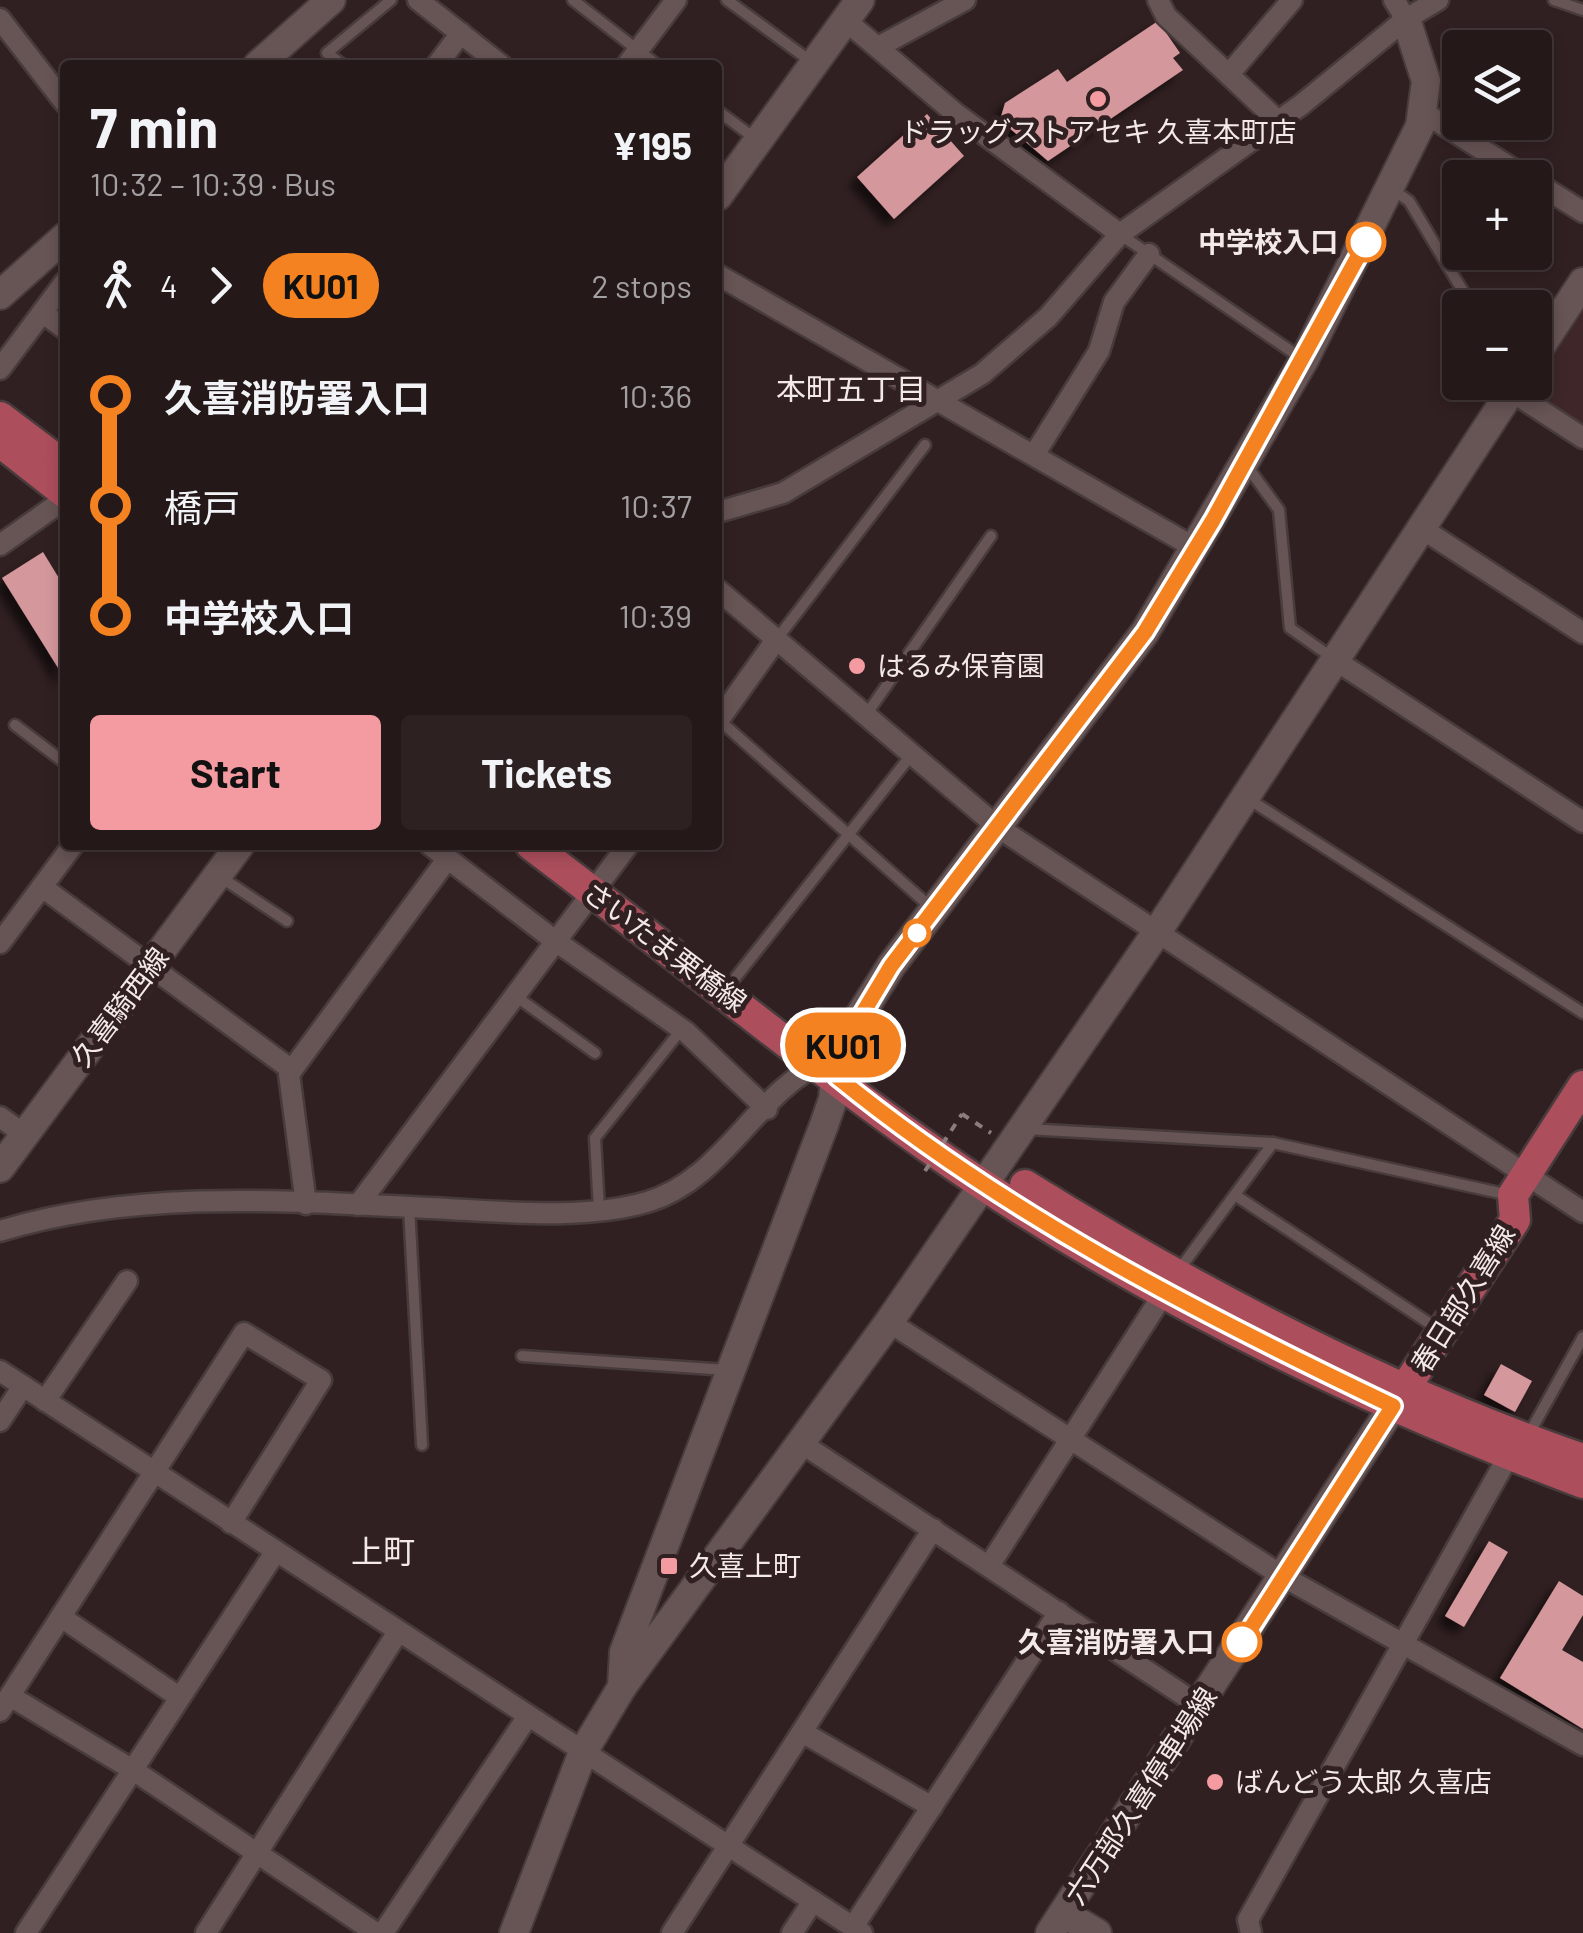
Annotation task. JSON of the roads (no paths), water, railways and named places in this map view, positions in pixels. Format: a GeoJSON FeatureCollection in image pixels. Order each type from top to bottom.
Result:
{"type":"FeatureCollection","features":[{"type":"Feature","properties":{"kind":"main road"},"geometry":{"type":"LineString","coordinates":[[0,417],[60,462]]}},
{"type":"Feature","properties":{"kind":"main road"},"geometry":{"type":"LineString","coordinates":[[0,442],[60,492]]}},
{"type":"Feature","properties":{"kind":"main road","name":"さいたま栗橋線"},"geometry":{"type":"LineString","coordinates":[[540,850],[598,883],[736,977],[831,1066]]}},
{"type":"Feature","properties":{"kind":"main road","name":"さいたま栗橋線"},"geometry":{"type":"LineString","coordinates":[[569,850],[598,883],[831,1066],[989,1175],[1170,1284],[1400,1397],[1518,1447],[1583,1483]]}},
{"type":"Feature","properties":{"kind":"main road","name":"春日部久喜線"},"geometry":{"type":"LineString","coordinates":[[1400,1397],[1515,1220],[1519,1186],[1583,1086]]}},
{"type":"Feature","properties":{"kind":"main road","name":"さいたま栗橋線"},"geometry":{"type":"LineString","coordinates":[[1518,1447],[1583,1459]]}},
{"type":"Feature","properties":{"kind":"street"},"geometry":{"type":"LineString","coordinates":[[264,60],[331,0]]}},
{"type":"Feature","properties":{"kind":"street"},"geometry":{"type":"LineString","coordinates":[[418,0],[495,60]]}},
{"type":"Feature","properties":{"kind":"street"},"geometry":{"type":"LineString","coordinates":[[633,58],[676,0]]}},
{"type":"Feature","properties":{"kind":"street"},"geometry":{"type":"LineString","coordinates":[[878,46],[965,0]]}},
{"type":"Feature","properties":{"kind":"street"},"geometry":{"type":"LineString","coordinates":[[1158,0],[1166,16],[1277,120]]}},
{"type":"Feature","properties":{"kind":"street"},"geometry":{"type":"LineString","coordinates":[[1230,73],[1292,0]]}},
{"type":"Feature","properties":{"kind":"street"},"geometry":{"type":"LineString","coordinates":[[722,511],[783,494],[982,374],[1048,317],[1120,234],[1277,120],[1400,9],[1438,0]]}},
{"type":"Feature","properties":{"kind":"street"},"geometry":{"type":"LineString","coordinates":[[622,1688],[624,1652],[824,1124],[831,1066],[891,966],[1145,632],[1197,549],[1304,360],[1391,188],[1423,112],[1426,82],[1400,9]]}},
{"type":"Feature","properties":{"kind":"street"},"geometry":{"type":"LineString","coordinates":[[722,190],[853,10],[878,46],[956,113],[1120,234]]}},
{"type":"Feature","properties":{"kind":"street"},"geometry":{"type":"LineString","coordinates":[[0,19],[60,97]]}},
{"type":"Feature","properties":{"kind":"street"},"geometry":{"type":"LineString","coordinates":[[441,60],[461,33]]}},
{"type":"Feature","properties":{"kind":"street"},"geometry":{"type":"LineString","coordinates":[[1423,112],[1499,160]]}},
{"type":"Feature","properties":{"kind":"street"},"geometry":{"type":"LineString","coordinates":[[1552,193],[1583,212]]}},
{"type":"Feature","properties":{"kind":"street"},"geometry":{"type":"LineString","coordinates":[[0,295],[60,241]]}},
{"type":"Feature","properties":{"kind":"street"},"geometry":{"type":"LineString","coordinates":[[1034,455],[1099,351],[1114,302],[1148,254]]}},
{"type":"Feature","properties":{"kind":"street"},"geometry":{"type":"LineString","coordinates":[[722,277],[1197,549]]}},
{"type":"Feature","properties":{"kind":"street"},"geometry":{"type":"LineString","coordinates":[[1552,328],[1583,282]]}},
{"type":"Feature","properties":{"kind":"street"},"geometry":{"type":"LineString","coordinates":[[0,369],[60,289]]}},
{"type":"Feature","properties":{"kind":"street"},"geometry":{"type":"LineString","coordinates":[[44,313],[60,325]]}},
{"type":"Feature","properties":{"kind":"street"},"geometry":{"type":"LineString","coordinates":[[514,1933],[583,1752],[622,1688],[889,1322],[1157,932],[1505,400]]}},
{"type":"Feature","properties":{"kind":"street"},"geometry":{"type":"LineString","coordinates":[[1533,400],[1583,438]]}},
{"type":"Feature","properties":{"kind":"street"},"geometry":{"type":"LineString","coordinates":[[0,545],[60,500]]}},
{"type":"Feature","properties":{"kind":"street"},"geometry":{"type":"LineString","coordinates":[[1421,528],[1583,632]]}},
{"type":"Feature","properties":{"kind":"street"},"geometry":{"type":"LineString","coordinates":[[722,593],[999,828],[1157,932],[1519,1186],[1583,1212]]}},
{"type":"Feature","properties":{"kind":"street"},"geometry":{"type":"LineString","coordinates":[[722,714],[776,640]]}},
{"type":"Feature","properties":{"kind":"street"},"geometry":{"type":"LineString","coordinates":[[1335,660],[1583,822]]}},
{"type":"Feature","properties":{"kind":"street"},"geometry":{"type":"LineString","coordinates":[[0,943],[69,850]]}},
{"type":"Feature","properties":{"kind":"street","name":"久喜騎西線"},"geometry":{"type":"LineString","coordinates":[[0,1168],[236,850]]}},
{"type":"Feature","properties":{"kind":"street"},"geometry":{"type":"LineString","coordinates":[[437,850],[554,940],[682,1029],[767,1109]]}},
{"type":"Feature","properties":{"kind":"street"},"geometry":{"type":"LineString","coordinates":[[358,1204],[624,850]]}},
{"type":"Feature","properties":{"kind":"street"},"geometry":{"type":"LineString","coordinates":[[306,1204],[289,1074],[448,858]]}},
{"type":"Feature","properties":{"kind":"street"},"geometry":{"type":"LineString","coordinates":[[42,886],[292,1070]]}},
{"type":"Feature","properties":{"kind":"street"},"geometry":{"type":"LineString","coordinates":[[0,1231],[127,1206],[358,1204],[599,1210],[646,1202],[679,1187],[803,1072],[831,1066]]}},
{"type":"Feature","properties":{"kind":"street"},"geometry":{"type":"LineString","coordinates":[[0,1116],[25,1135]]}},
{"type":"Feature","properties":{"kind":"street"},"geometry":{"type":"LineString","coordinates":[[45,1401],[127,1281]]}},
{"type":"Feature","properties":{"kind":"street"},"geometry":{"type":"LineString","coordinates":[[989,1566],[1170,1284]]}},
{"type":"Feature","properties":{"kind":"street"},"geometry":{"type":"LineString","coordinates":[[889,1322],[1284,1577],[1583,1745]]}},
{"type":"Feature","properties":{"kind":"street"},"geometry":{"type":"LineString","coordinates":[[231,1522],[321,1380],[244,1333],[5,1703],[132,1770],[379,1933],[528,1716]]}},
{"type":"Feature","properties":{"kind":"street"},"geometry":{"type":"LineString","coordinates":[[0,1371],[858,1930],[932,1807],[1059,1612]]}},
{"type":"Feature","properties":{"kind":"street"},"geometry":{"type":"LineString","coordinates":[[0,1421],[23,1386]]}},
{"type":"Feature","properties":{"kind":"street","name":"六万部久喜停車場線"},"geometry":{"type":"LineString","coordinates":[[1057,1923],[1400,1397]]}},
{"type":"Feature","properties":{"kind":"street"},"geometry":{"type":"LineString","coordinates":[[801,1443],[1200,1706]]}},
{"type":"Feature","properties":{"kind":"street"},"geometry":{"type":"LineString","coordinates":[[1251,1933],[1248,1920],[1518,1447]]}},
{"type":"Feature","properties":{"kind":"street"},"geometry":{"type":"LineString","coordinates":[[672,1933],[933,1529]]}},
{"type":"Feature","properties":{"kind":"street"},"geometry":{"type":"LineString","coordinates":[[26,1933],[276,1551]]}},
{"type":"Feature","properties":{"kind":"street"},"geometry":{"type":"LineString","coordinates":[[62,1617],[179,1696]]}},
{"type":"Feature","properties":{"kind":"street"},"geometry":{"type":"LineString","coordinates":[[206,1933],[254,1852],[398,1632]]}},
{"type":"Feature","properties":{"kind":"street"},"geometry":{"type":"LineString","coordinates":[[802,1732],[932,1807]]}},
{"type":"Feature","properties":{"kind":"street"},"geometry":{"type":"LineString","coordinates":[[792,1933],[813,1902]]}},
{"type":"Feature","properties":{"kind":"street"},"geometry":{"type":"LineString","coordinates":[[1057,1923],[1097,1933]]}},
{"type":"Feature","properties":{"kind":"lane"},"geometry":{"type":"LineString","coordinates":[[336,60],[327,54],[392,0]]}},
{"type":"Feature","properties":{"kind":"lane"},"geometry":{"type":"LineString","coordinates":[[573,0],[633,58]]}},
{"type":"Feature","properties":{"kind":"lane"},"geometry":{"type":"LineString","coordinates":[[728,0],[814,64]]}},
{"type":"Feature","properties":{"kind":"lane"},"geometry":{"type":"LineString","coordinates":[[1554,0],[1583,10]]}},
{"type":"Feature","properties":{"kind":"lane"},"geometry":{"type":"LineString","coordinates":[[722,114],[758,141]]}},
{"type":"Feature","properties":{"kind":"lane"},"geometry":{"type":"LineString","coordinates":[[1391,188],[1408,201],[1462,290]]}},
{"type":"Feature","properties":{"kind":"lane"},"geometry":{"type":"LineString","coordinates":[[1120,234],[1304,360]]}},
{"type":"Feature","properties":{"kind":"lane"},"geometry":{"type":"LineString","coordinates":[[776,640],[926,445]]}},
{"type":"Feature","properties":{"kind":"lane"},"geometry":{"type":"LineString","coordinates":[[1245,464],[1279,510],[1290,628],[1335,660]]}},
{"type":"Feature","properties":{"kind":"lane"},"geometry":{"type":"LineString","coordinates":[[866,715],[990,536]]}},
{"type":"Feature","properties":{"kind":"lane"},"geometry":{"type":"LineString","coordinates":[[722,724],[934,911]]}},
{"type":"Feature","properties":{"kind":"lane"},"geometry":{"type":"LineString","coordinates":[[15,726],[60,759]]}},
{"type":"Feature","properties":{"kind":"lane"},"geometry":{"type":"LineString","coordinates":[[736,977],[912,754]]}},
{"type":"Feature","properties":{"kind":"lane"},"geometry":{"type":"LineString","coordinates":[[1245,798],[1583,1013]]}},
{"type":"Feature","properties":{"kind":"lane"},"geometry":{"type":"LineString","coordinates":[[218,875],[287,921]]}},
{"type":"Feature","properties":{"kind":"lane"},"geometry":{"type":"LineString","coordinates":[[514,994],[594,1053]]}},
{"type":"Feature","properties":{"kind":"lane"},"geometry":{"type":"LineString","coordinates":[[599,1210],[595,1138],[682,1029]]}},
{"type":"Feature","properties":{"kind":"lane"},"geometry":{"type":"LineString","coordinates":[[1021,1129],[1274,1143],[1519,1186]]}},
{"type":"Feature","properties":{"kind":"lane"},"geometry":{"type":"LineString","coordinates":[[1170,1284],[1274,1143]]}},
{"type":"Feature","properties":{"kind":"lane"},"geometry":{"type":"LineString","coordinates":[[1236,1195],[1443,1333]]}},
{"type":"Feature","properties":{"kind":"lane"},"geometry":{"type":"LineString","coordinates":[[408,1207],[422,1446]]}},
{"type":"Feature","properties":{"kind":"lane"},"geometry":{"type":"LineString","coordinates":[[1518,1447],[1583,1337]]}},
{"type":"Feature","properties":{"kind":"lane"},"geometry":{"type":"LineString","coordinates":[[522,1356],[733,1371]]}},
{"type":"Feature","properties":{"kind":"place","name":"ドラッグストアセキ 久喜本町店"},"geometry":{"type":"Point","coordinates":[1098,99]}},
{"type":"Feature","properties":{"kind":"place","name":"中学校入口"},"geometry":{"type":"Point","coordinates":[1366,242]}},
{"type":"Feature","properties":{"kind":"place","name":"はるみ保育園"},"geometry":{"type":"Point","coordinates":[857,666]}},
{"type":"Feature","properties":{"kind":"place","name":"久喜上町"},"geometry":{"type":"Point","coordinates":[669,1566]}},
{"type":"Feature","properties":{"kind":"place","name":"久喜消防署入口"},"geometry":{"type":"Point","coordinates":[1242,1642]}},
{"type":"Feature","properties":{"kind":"place","name":"ばんどう太郎 久喜店"},"geometry":{"type":"Point","coordinates":[1215,1782]}},
{"type":"Feature","properties":{"kind":"district","name":"本町五丁目"},"geometry":{"type":"Point","coordinates":[851,390]}},
{"type":"Feature","properties":{"kind":"district","name":"上町"},"geometry":{"type":"Point","coordinates":[383,1552]}}]}
